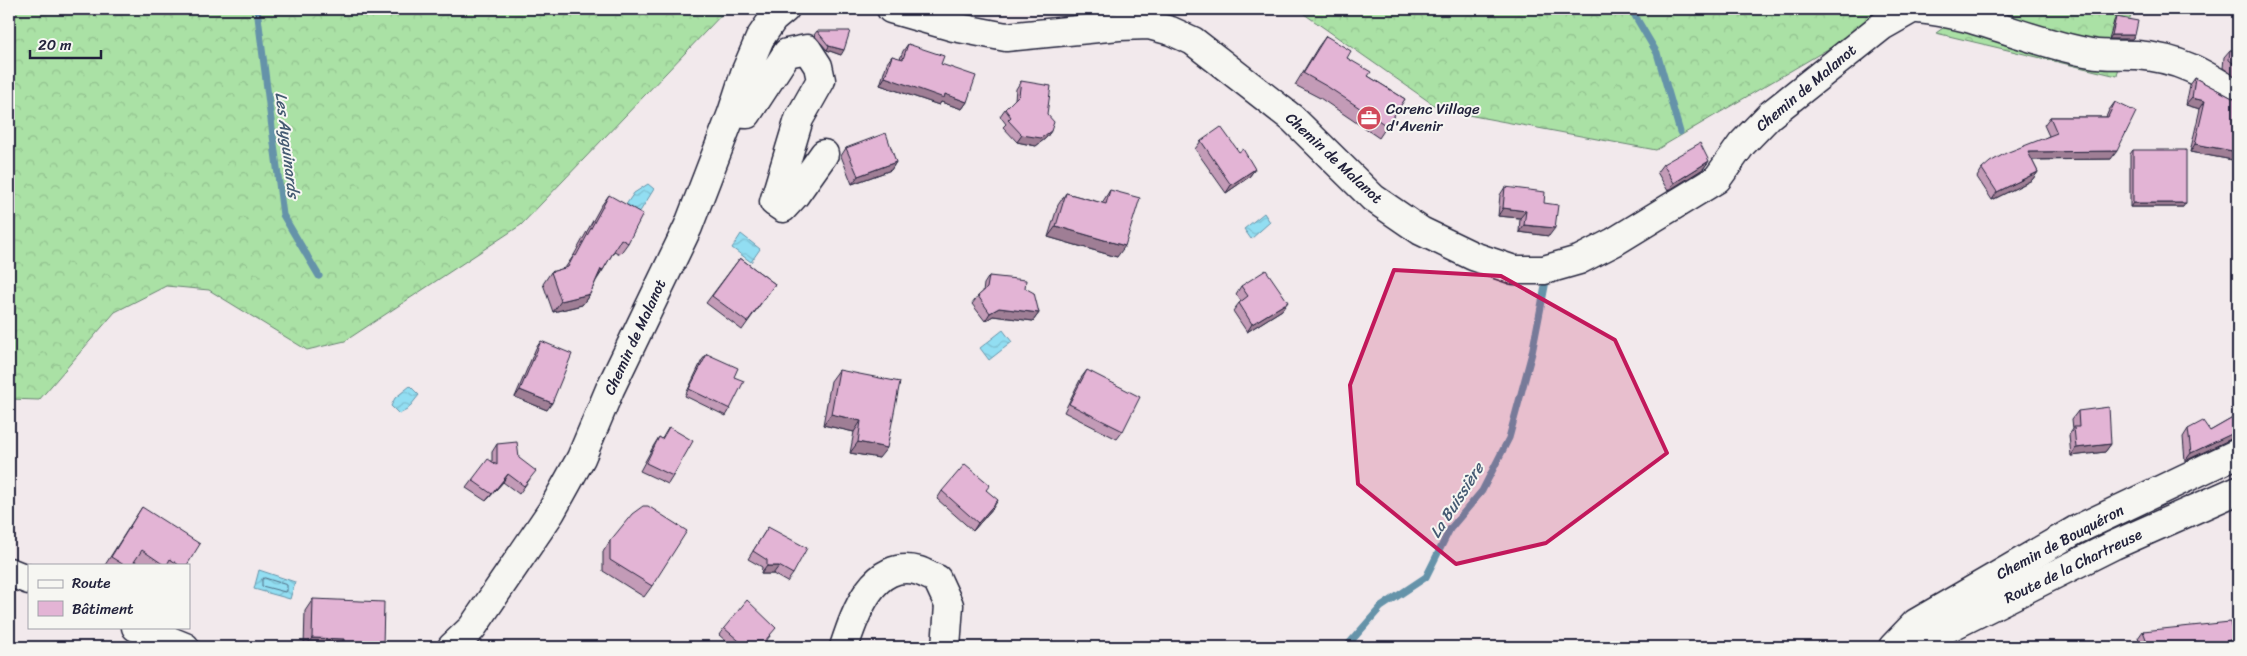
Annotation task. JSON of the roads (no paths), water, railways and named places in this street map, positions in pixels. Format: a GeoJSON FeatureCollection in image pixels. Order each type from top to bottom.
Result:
{"type":"FeatureCollection","features":[{"type":"Feature","properties":{"kind":"street","name":"Chemin de Malanot"},"geometry":{"type":"LineString","coordinates":[[452,647],[472,628],[551,512],[581,458],[610,389],[688,227],[732,113],[745,73],[760,38],[773,19],[785,9]]}},
{"type":"Feature","properties":{"kind":"street","name":"Chemin de Malanot"},"geometry":{"type":"LineString","coordinates":[[891,9],[954,27],[1006,37],[1119,26],[1149,25],[1171,31],[1193,41],[1293,119],[1373,198],[1421,230],[1473,256],[1514,270],[1544,270],[1579,260],[1614,242],[1717,179],[1742,144],[1770,115],[1882,26],[1912,9]]}},
{"type":"Feature","properties":{"kind":"street"},"geometry":{"type":"LineString","coordinates":[[1918,9],[1944,11],[2091,53],[2136,55],[2166,59],[2194,68],[2238,95]]}},
{"type":"Feature","properties":{"kind":"street"},"geometry":{"type":"LineString","coordinates":[[732,113],[747,114],[787,53],[807,49],[818,66],[821,80],[799,119],[774,202],[783,208],[795,195],[824,154]]}},
{"type":"Feature","properties":{"kind":"street","name":"Chemin de Bouquéron"},"geometry":{"type":"LineString","coordinates":[[1893,647],[1916,623],[2076,530],[2238,453]]}},
{"type":"Feature","properties":{"kind":"street","name":"Route de la Chartreuse"},"geometry":{"type":"LineString","coordinates":[[1910,647],[2114,545],[2238,490]]}},
{"type":"Feature","properties":{"kind":"street"},"geometry":{"type":"LineString","coordinates":[[844,647],[856,611],[867,593],[879,580],[896,570],[919,571],[937,579],[949,605],[946,647]]}},
{"type":"Feature","properties":{"kind":"street"},"geometry":{"type":"LineString","coordinates":[[9,572],[28,580]]}},
{"type":"Feature","properties":{"kind":"street"},"geometry":{"type":"LineString","coordinates":[[138,628],[185,647]]}},
{"type":"Feature","properties":{"kind":"water"},"geometry":{"type":"Polygon","coordinates":[[[648,184],[654,189],[636,218],[623,209],[634,193],[648,184]]]}},
{"type":"Feature","properties":{"kind":"water"},"geometry":{"type":"Polygon","coordinates":[[[1264,213],[1270,222],[1251,239],[1244,229],[1264,213]]]}},
{"type":"Feature","properties":{"kind":"water"},"geometry":{"type":"Polygon","coordinates":[[[741,234],[760,249],[751,262],[732,248],[741,234]]]}},
{"type":"Feature","properties":{"kind":"water"},"geometry":{"type":"Polygon","coordinates":[[[1003,330],[1012,342],[989,360],[980,348],[1003,330]]]}},
{"type":"Feature","properties":{"kind":"water"},"geometry":{"type":"Polygon","coordinates":[[[410,386],[419,395],[407,410],[399,414],[391,406],[395,398],[410,386]]]}},
{"type":"Feature","properties":{"kind":"water"},"geometry":{"type":"Polygon","coordinates":[[[259,570],[295,582],[290,599],[254,589],[259,570]]]}},
{"type":"Feature","properties":{"kind":"waterway","name":"Les Ayguinards"},"geometry":{"type":"LineString","coordinates":[[257,9],[283,215],[319,276]]}},
{"type":"Feature","properties":{"kind":"waterway","name":"La Buissière"},"geometry":{"type":"LineString","coordinates":[[1631,9],[1657,53],[1680,132]]}},
{"type":"Feature","properties":{"kind":"waterway","name":"La Buissière"},"geometry":{"type":"LineString","coordinates":[[1346,647],[1381,607],[1426,577],[1450,529],[1482,491],[1509,438],[1532,353],[1547,276]]}},
{"type":"Feature","properties":{"kind":"place","name":"Corenc Village d'Avenir"},"geometry":{"type":"Point","coordinates":[1369,118]}}]}
